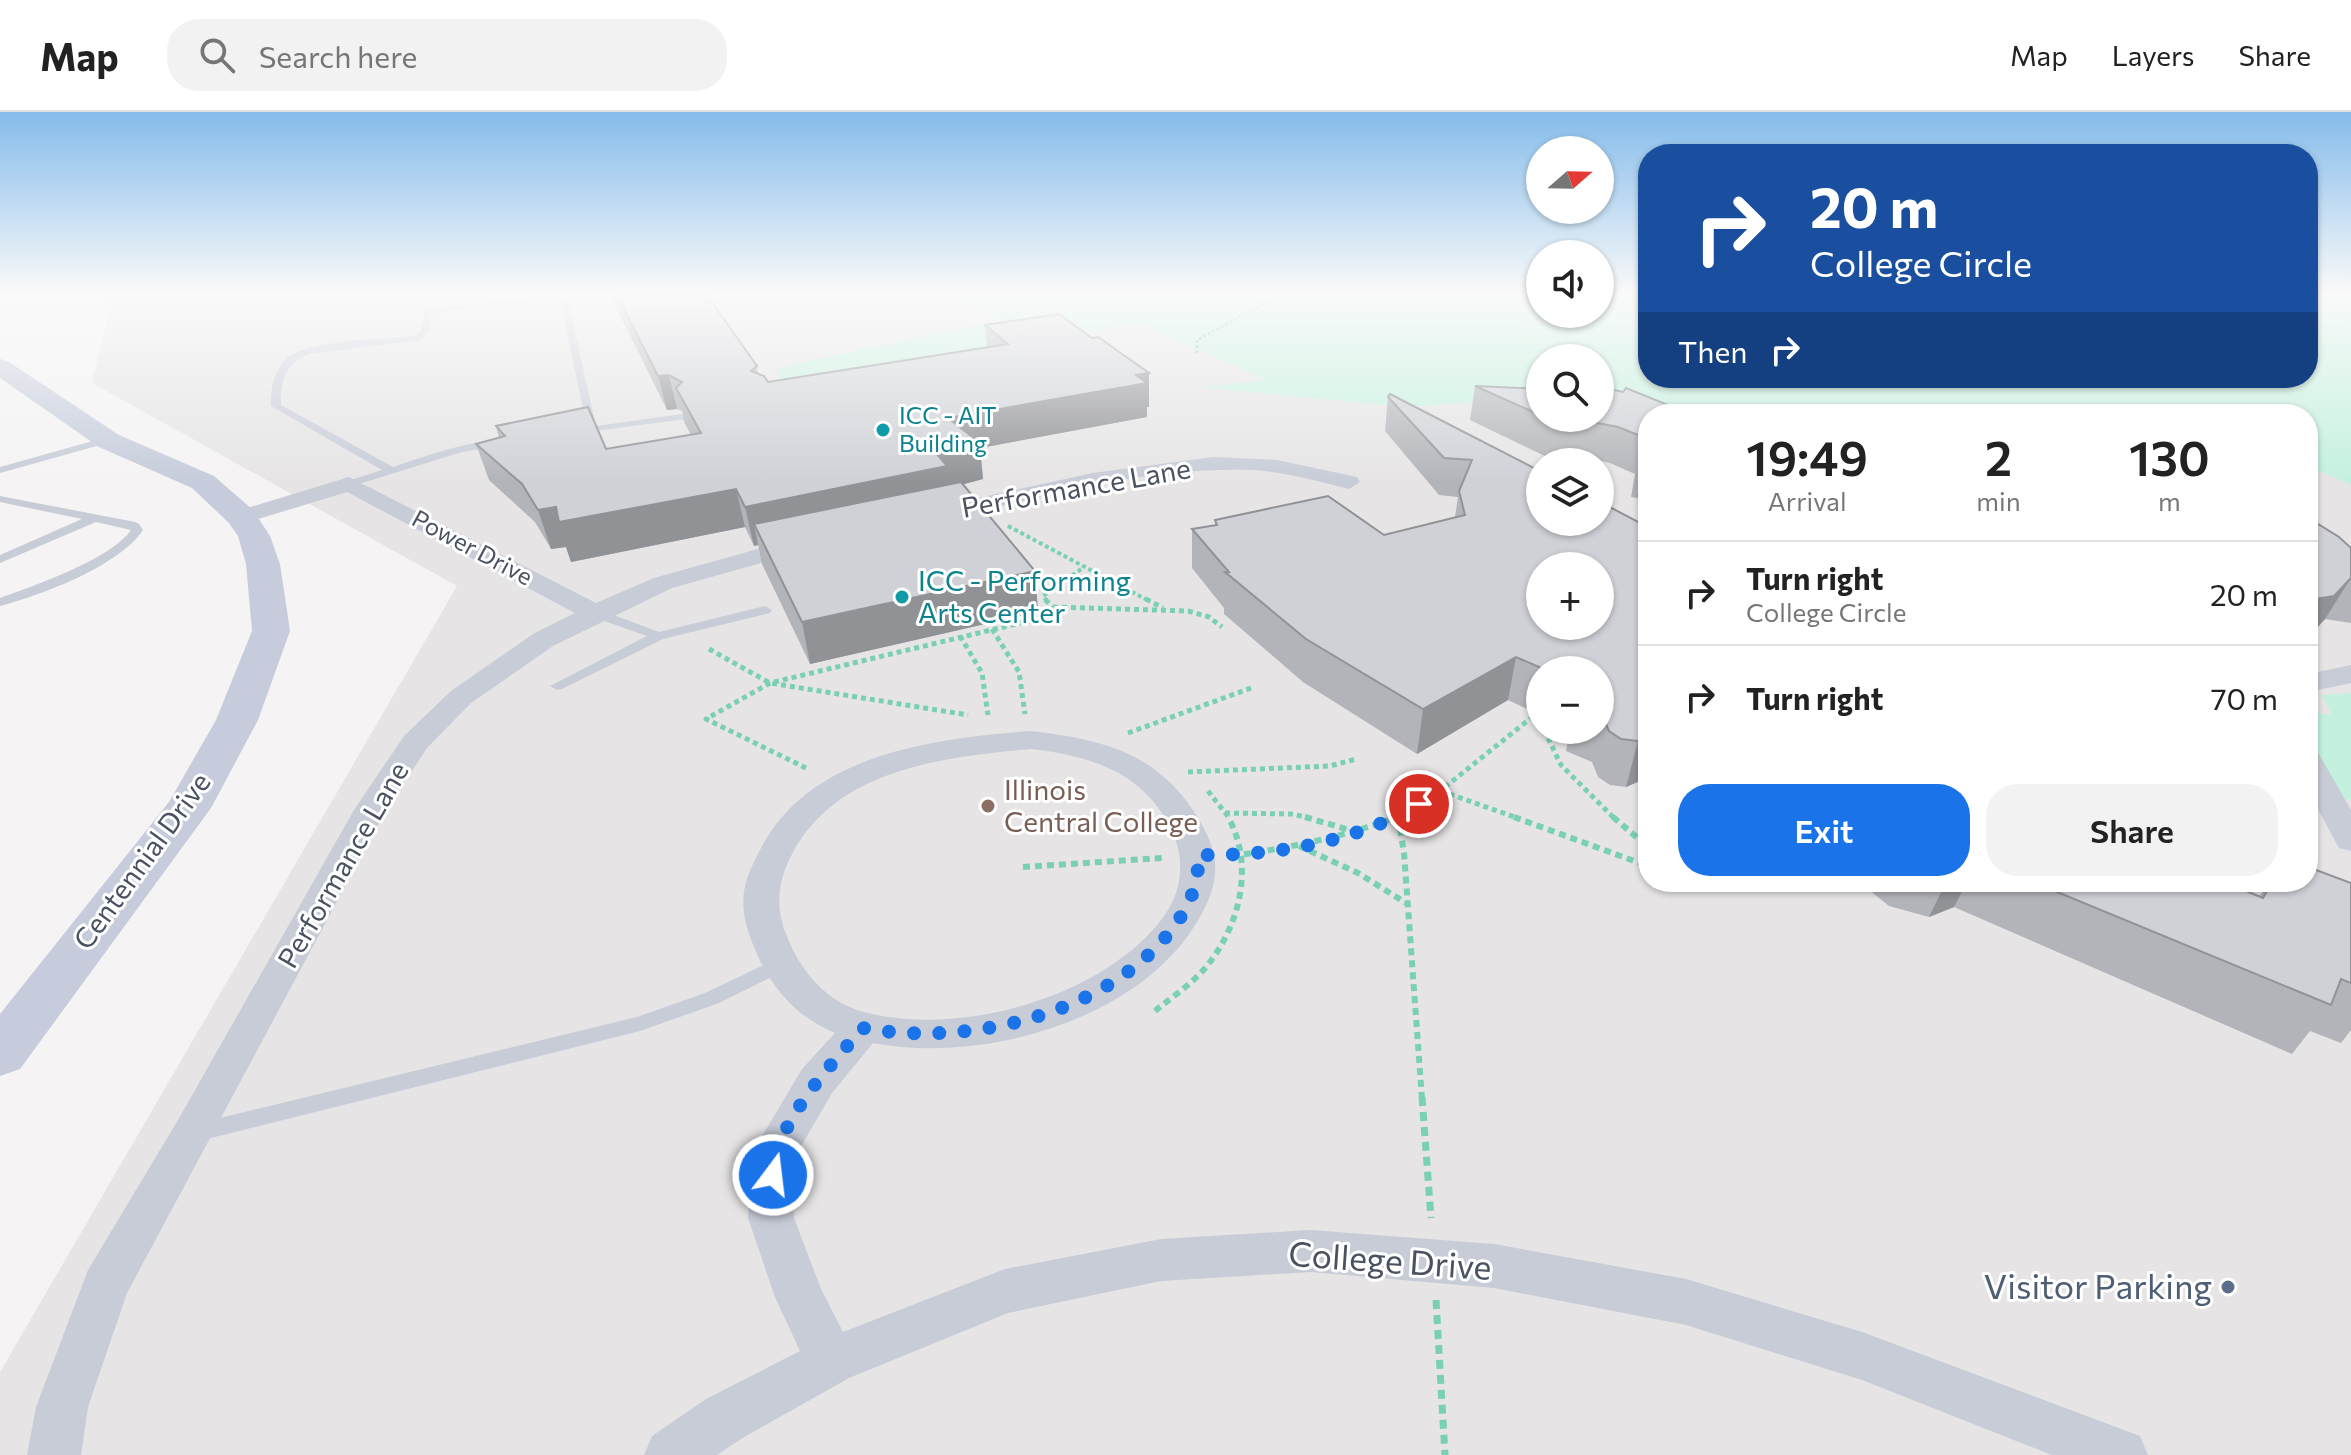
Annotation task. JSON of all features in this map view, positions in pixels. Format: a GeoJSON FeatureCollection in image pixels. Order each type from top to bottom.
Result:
{"type":"FeatureCollection","features":[{"type":"Feature","properties":{"kind":"main road","name":"Centennial Drive"},"geometry":{"type":"LineString","coordinates":[[0,367],[107,440],[203,482],[242,517],[254,536],[263,564],[271,631],[237,720],[188,808],[0,1054]]}},
{"type":"Feature","properties":{"kind":"street","name":"Performance Lane"},"geometry":{"type":"LineString","coordinates":[[901,522],[1188,465],[1241,464],[1296,468],[1349,482]]}},
{"type":"Feature","properties":{"kind":"street"},"geometry":{"type":"LineString","coordinates":[[242,517],[349,484]]}},
{"type":"Feature","properties":{"kind":"street","name":"Power Drive"},"geometry":{"type":"LineString","coordinates":[[349,484],[595,613]]}},
{"type":"Feature","properties":{"kind":"street","name":"Performance Lane"},"geometry":{"type":"LineString","coordinates":[[54,1455],[62,1407],[105,1286],[193,1133],[370,810],[415,742],[461,697],[543,640],[595,613],[676,579],[831,537]]}},
{"type":"Feature","properties":{"kind":"street"},"geometry":{"type":"LineString","coordinates":[[2318,681],[2351,674]]}},
{"type":"Feature","properties":{"kind":"street"},"geometry":{"type":"LineString","coordinates":[[1031,740],[1072,744],[1104,752],[1154,780],[1194,838],[1198,855],[1199,870],[1193,893],[1181,919],[1154,952],[1122,979],[1098,994],[1062,1008],[973,1031],[898,1034],[863,1028],[829,1014],[801,992],[779,965],[760,912],[766,875],[776,843],[812,803],[848,780],[938,751],[1031,740]]}},
{"type":"Feature","properties":{"kind":"street"},"geometry":{"type":"LineString","coordinates":[[2318,779],[2351,840]]}},
{"type":"Feature","properties":{"kind":"street"},"geometry":{"type":"LineString","coordinates":[[831,1361],[799,1297],[771,1218],[774,1153],[817,1081],[863,1028]]}},
{"type":"Feature","properties":{"kind":"street","name":"College Drive"},"geometry":{"type":"LineString","coordinates":[[671,1455],[725,1418],[831,1361],[1005,1291],[1161,1260],[1311,1251],[1494,1266],[1686,1302],[1862,1356],[2121,1455]]}},
{"type":"Feature","properties":{"kind":"lane"},"geometry":{"type":"LineString","coordinates":[[292,358],[284,366],[274,394],[276,406],[392,471]]}},
{"type":"Feature","properties":{"kind":"lane"},"geometry":{"type":"LineString","coordinates":[[577,358],[593,430]]}},
{"type":"Feature","properties":{"kind":"lane"},"geometry":{"type":"LineString","coordinates":[[578,432],[682,417]]}},
{"type":"Feature","properties":{"kind":"lane"},"geometry":{"type":"LineString","coordinates":[[0,470],[107,440]]}},
{"type":"Feature","properties":{"kind":"lane"},"geometry":{"type":"LineString","coordinates":[[349,484],[461,449],[505,443]]}},
{"type":"Feature","properties":{"kind":"lane"},"geometry":{"type":"LineString","coordinates":[[0,455],[29,460]]}},
{"type":"Feature","properties":{"kind":"lane"},"geometry":{"type":"LineString","coordinates":[[0,499],[135,526],[137,535],[104,557],[0,602]]}},
{"type":"Feature","properties":{"kind":"lane"},"geometry":{"type":"LineString","coordinates":[[0,559],[92,519]]}},
{"type":"Feature","properties":{"kind":"lane"},"geometry":{"type":"LineString","coordinates":[[557,686],[658,636],[765,610]]}},
{"type":"Feature","properties":{"kind":"lane"},"geometry":{"type":"LineString","coordinates":[[595,613],[658,636]]}},
{"type":"Feature","properties":{"kind":"lane"},"geometry":{"type":"LineString","coordinates":[[193,1133],[640,1024],[712,998],[779,965]]}},
{"type":"Feature","properties":{"kind":"path"},"geometry":{"type":"LineString","coordinates":[[1040,544],[1163,608]]}},
{"type":"Feature","properties":{"kind":"path"},"geometry":{"type":"LineString","coordinates":[[817,767],[802,768],[706,719],[770,683],[1058,614],[1043,596],[1084,567]]}},
{"type":"Feature","properties":{"kind":"path"},"geometry":{"type":"LineString","coordinates":[[1052,607],[1163,608],[1209,617],[1222,627]]}},
{"type":"Feature","properties":{"kind":"path"},"geometry":{"type":"LineString","coordinates":[[992,629],[1019,672],[1026,723]]}},
{"type":"Feature","properties":{"kind":"path"},"geometry":{"type":"LineString","coordinates":[[677,630],[770,683],[979,716],[988,722],[989,685],[976,658],[960,636]]}},
{"type":"Feature","properties":{"kind":"path"},"geometry":{"type":"LineString","coordinates":[[1116,737],[1251,688]]}},
{"type":"Feature","properties":{"kind":"path"},"geometry":{"type":"LineString","coordinates":[[1023,867],[1198,855],[1243,856],[1356,832],[1398,817],[1440,791],[1526,722]]}},
{"type":"Feature","properties":{"kind":"path"},"geometry":{"type":"LineString","coordinates":[[1551,744],[1561,765],[1600,807],[1638,839]]}},
{"type":"Feature","properties":{"kind":"path"},"geometry":{"type":"LineString","coordinates":[[1187,772],[1330,766],[1356,759]]}},
{"type":"Feature","properties":{"kind":"path"},"geometry":{"type":"LineString","coordinates":[[1177,766],[1196,780]]}},
{"type":"Feature","properties":{"kind":"path"},"geometry":{"type":"LineString","coordinates":[[1155,1011],[1206,967],[1226,935],[1238,899],[1243,856],[1235,832],[1204,788]]}},
{"type":"Feature","properties":{"kind":"path"},"geometry":{"type":"LineString","coordinates":[[1440,791],[1638,862]]}},
{"type":"Feature","properties":{"kind":"path"},"geometry":{"type":"LineString","coordinates":[[1224,813],[1293,814],[1356,832]]}},
{"type":"Feature","properties":{"kind":"path"},"geometry":{"type":"LineString","coordinates":[[1398,817],[1424,1127]]}},
{"type":"Feature","properties":{"kind":"path"},"geometry":{"type":"LineString","coordinates":[[1299,846],[1358,873],[1407,903]]}},
{"type":"Feature","properties":{"kind":"path"},"geometry":{"type":"LineString","coordinates":[[1445,1430],[1445,1455]]}},
{"type":"Feature","properties":{"kind":"shaded area","name":"Illinois Central College"},"geometry":{"type":"Polygon","coordinates":[[[98,358],[1526,358],[1526,432],[1614,432],[1614,358],[1638,358],[1638,388],[2318,388],[2318,358],[2351,358],[2351,1455],[0,1455],[0,1372],[457,586],[92,383],[98,358]]]}},
{"type":"Feature","properties":{"kind":"green space"},"geometry":{"type":"Polygon","coordinates":[[[824,358],[935,358],[781,383],[776,368],[824,358]]]}},
{"type":"Feature","properties":{"kind":"green space"},"geometry":{"type":"Polygon","coordinates":[[[1217,358],[1526,358],[1526,398],[1406,407],[1201,387],[1268,380],[1217,358]]]}},
{"type":"Feature","properties":{"kind":"green space"},"geometry":{"type":"Polygon","coordinates":[[[1614,358],[1638,358],[1638,388],[2318,388],[2318,358],[2351,358],[2351,485],[2318,470],[2318,404],[1638,406],[1614,402],[1614,358]]]}},
{"type":"Feature","properties":{"kind":"green space"},"geometry":{"type":"Polygon","coordinates":[[[2351,693],[2351,800],[2318,795],[2318,713],[2332,715],[2322,695],[2351,693]]]}},
{"type":"Feature","properties":{"kind":"building"},"geometry":{"type":"Polygon","coordinates":[[[649,358],[751,358],[757,366],[751,371],[764,376],[768,382],[922,358],[1127,358],[1149,373],[1136,375],[1147,383],[948,418],[979,442],[936,453],[947,466],[745,507],[736,489],[559,522],[556,507],[538,510],[522,484],[476,444],[505,436],[496,426],[588,407],[606,449],[701,433],[676,388],[682,382],[669,375],[658,376],[649,358]]]}},
{"type":"Feature","properties":{"kind":"building"},"geometry":{"type":"Polygon","coordinates":[[[1475,386],[1526,388],[1526,409],[1475,386]]]}},
{"type":"Feature","properties":{"kind":"building"},"geometry":{"type":"Polygon","coordinates":[[[1626,388],[1665,404],[1638,404],[1638,435],[1614,426],[1614,390],[1623,392],[1626,388]]]}},
{"type":"Feature","properties":{"kind":"building"},"geometry":{"type":"Polygon","coordinates":[[[1390,394],[1526,464],[1526,536],[1614,536],[1614,509],[1638,522],[1638,741],[1621,739],[1614,734],[1614,656],[1526,656],[1526,661],[1516,657],[1423,709],[1306,639],[1225,572],[1229,572],[1192,529],[1217,525],[1215,520],[1328,496],[1384,535],[1465,515],[1459,491],[1472,460],[1444,458],[1388,397],[1390,394]]]}},
{"type":"Feature","properties":{"kind":"building"},"geometry":{"type":"Polygon","coordinates":[[[961,482],[1035,571],[802,622],[754,524],[961,482]]]}},
{"type":"Feature","properties":{"kind":"building"},"geometry":{"type":"Polygon","coordinates":[[[2318,524],[2351,548],[2351,578],[2334,596],[2318,598],[2318,524]]]}},
{"type":"Feature","properties":{"kind":"building"},"geometry":{"type":"Polygon","coordinates":[[[2318,871],[2351,883],[2351,983],[2341,979],[2331,1005],[2057,892],[2248,892],[2263,898],[2266,892],[2318,892],[2318,871]]]}},
{"type":"Feature","properties":{"kind":"place","name":"ICC - AIT Building"},"geometry":{"type":"Point","coordinates":[883,430]}},
{"type":"Feature","properties":{"kind":"place","name":"ICC - Performing Arts Center"},"geometry":{"type":"Point","coordinates":[902,597]}},
{"type":"Feature","properties":{"kind":"place","name":"Illinois Central College"},"geometry":{"type":"Point","coordinates":[988,806]}},
{"type":"Feature","properties":{"kind":"place","name":"Visitor Parking"},"geometry":{"type":"Point","coordinates":[2228,1287]}},
{"type":"Feature","properties":{"kind":"route"},"geometry":{"type":"LineString","coordinates":[[773,1175],[774,1153],[817,1081],[863,1028],[898,1034],[973,1031],[1062,1008],[1098,994],[1154,952],[1181,919],[1193,893],[1199,870],[1198,855],[1243,856],[1299,846],[1356,832],[1398,817],[1419,804]]}}]}
